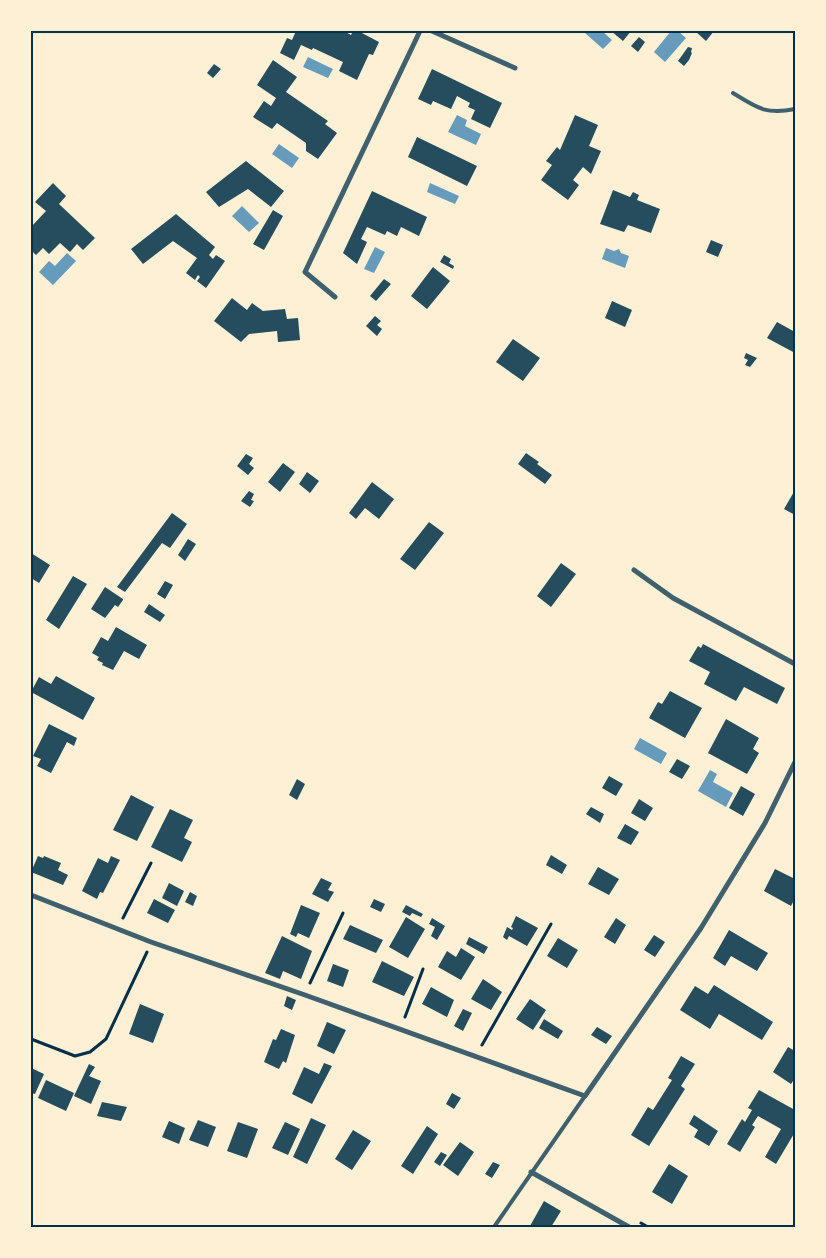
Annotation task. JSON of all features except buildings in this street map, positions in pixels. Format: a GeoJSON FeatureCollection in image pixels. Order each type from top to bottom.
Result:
{"type":"FeatureCollection","features":[{"type":"Feature","properties":{"kind":"street"},"geometry":{"type":"LineString","coordinates":[[335,297],[305,272],[420,31]]}},
{"type":"Feature","properties":{"kind":"street"},"geometry":{"type":"LineString","coordinates":[[432,31],[514,68]]}},
{"type":"Feature","properties":{"kind":"street"},"geometry":{"type":"LineString","coordinates":[[634,570],[673,598],[795,664]]}},
{"type":"Feature","properties":{"kind":"street"},"geometry":{"type":"LineString","coordinates":[[31,895],[117,930],[305,995],[584,1096],[701,928],[765,823],[795,762]]}},
{"type":"Feature","properties":{"kind":"street"},"geometry":{"type":"LineString","coordinates":[[531,1172],[629,1227]]}},
{"type":"Feature","properties":{"kind":"lane"},"geometry":{"type":"LineString","coordinates":[[734,93],[760,109],[780,112],[795,109]]}},
{"type":"Feature","properties":{"kind":"lane"},"geometry":{"type":"LineString","coordinates":[[494,1227],[584,1096]]}},
{"type":"Feature","properties":{"kind":"path"},"geometry":{"type":"LineString","coordinates":[[117,930],[150,863]]}},
{"type":"Feature","properties":{"kind":"path"},"geometry":{"type":"LineString","coordinates":[[305,995],[343,912]]}},
{"type":"Feature","properties":{"kind":"path"},"geometry":{"type":"LineString","coordinates":[[475,1057],[551,924]]}},
{"type":"Feature","properties":{"kind":"path"},"geometry":{"type":"LineString","coordinates":[[31,1039],[75,1056],[90,1052],[106,1039],[151,942]]}},
{"type":"Feature","properties":{"kind":"path"},"geometry":{"type":"LineString","coordinates":[[399,1029],[423,969]]}},
{"type":"Feature","properties":{"kind":"water"},"geometry":{"type":"Polygon","coordinates":[[[587,31],[602,31],[612,40],[603,49],[585,33],[587,31]]]}},
{"type":"Feature","properties":{"kind":"water"},"geometry":{"type":"Polygon","coordinates":[[[671,31],[678,31],[686,38],[665,62],[654,52],[671,31]]]}},
{"type":"Feature","properties":{"kind":"water"},"geometry":{"type":"Polygon","coordinates":[[[308,57],[333,69],[328,78],[303,67],[308,57]]]}},
{"type":"Feature","properties":{"kind":"water"},"geometry":{"type":"Polygon","coordinates":[[[457,115],[467,120],[465,126],[481,134],[476,145],[448,132],[457,115]]]}},
{"type":"Feature","properties":{"kind":"water"},"geometry":{"type":"Polygon","coordinates":[[[279,144],[299,158],[292,168],[272,154],[279,144]]]}},
{"type":"Feature","properties":{"kind":"water"},"geometry":{"type":"Polygon","coordinates":[[[430,183],[459,196],[455,204],[427,192],[430,183]]]}},
{"type":"Feature","properties":{"kind":"water"},"geometry":{"type":"Polygon","coordinates":[[[242,206],[259,223],[249,232],[232,216],[242,206]]]}},
{"type":"Feature","properties":{"kind":"water"},"geometry":{"type":"Polygon","coordinates":[[[375,247],[385,252],[374,273],[364,269],[375,247]]]}},
{"type":"Feature","properties":{"kind":"water"},"geometry":{"type":"Polygon","coordinates":[[[606,248],[614,251],[619,249],[621,253],[629,256],[625,268],[602,259],[606,248]]]}},
{"type":"Feature","properties":{"kind":"water"},"geometry":{"type":"Polygon","coordinates":[[[67,253],[76,261],[53,285],[39,272],[49,261],[55,266],[67,253]]]}},
{"type":"Feature","properties":{"kind":"water"},"geometry":{"type":"Polygon","coordinates":[[[640,738],[667,753],[661,764],[634,749],[640,738]]]}},
{"type":"Feature","properties":{"kind":"water"},"geometry":{"type":"Polygon","coordinates":[[[710,770],[717,774],[713,782],[733,793],[726,807],[698,791],[710,770]]]}}]}
